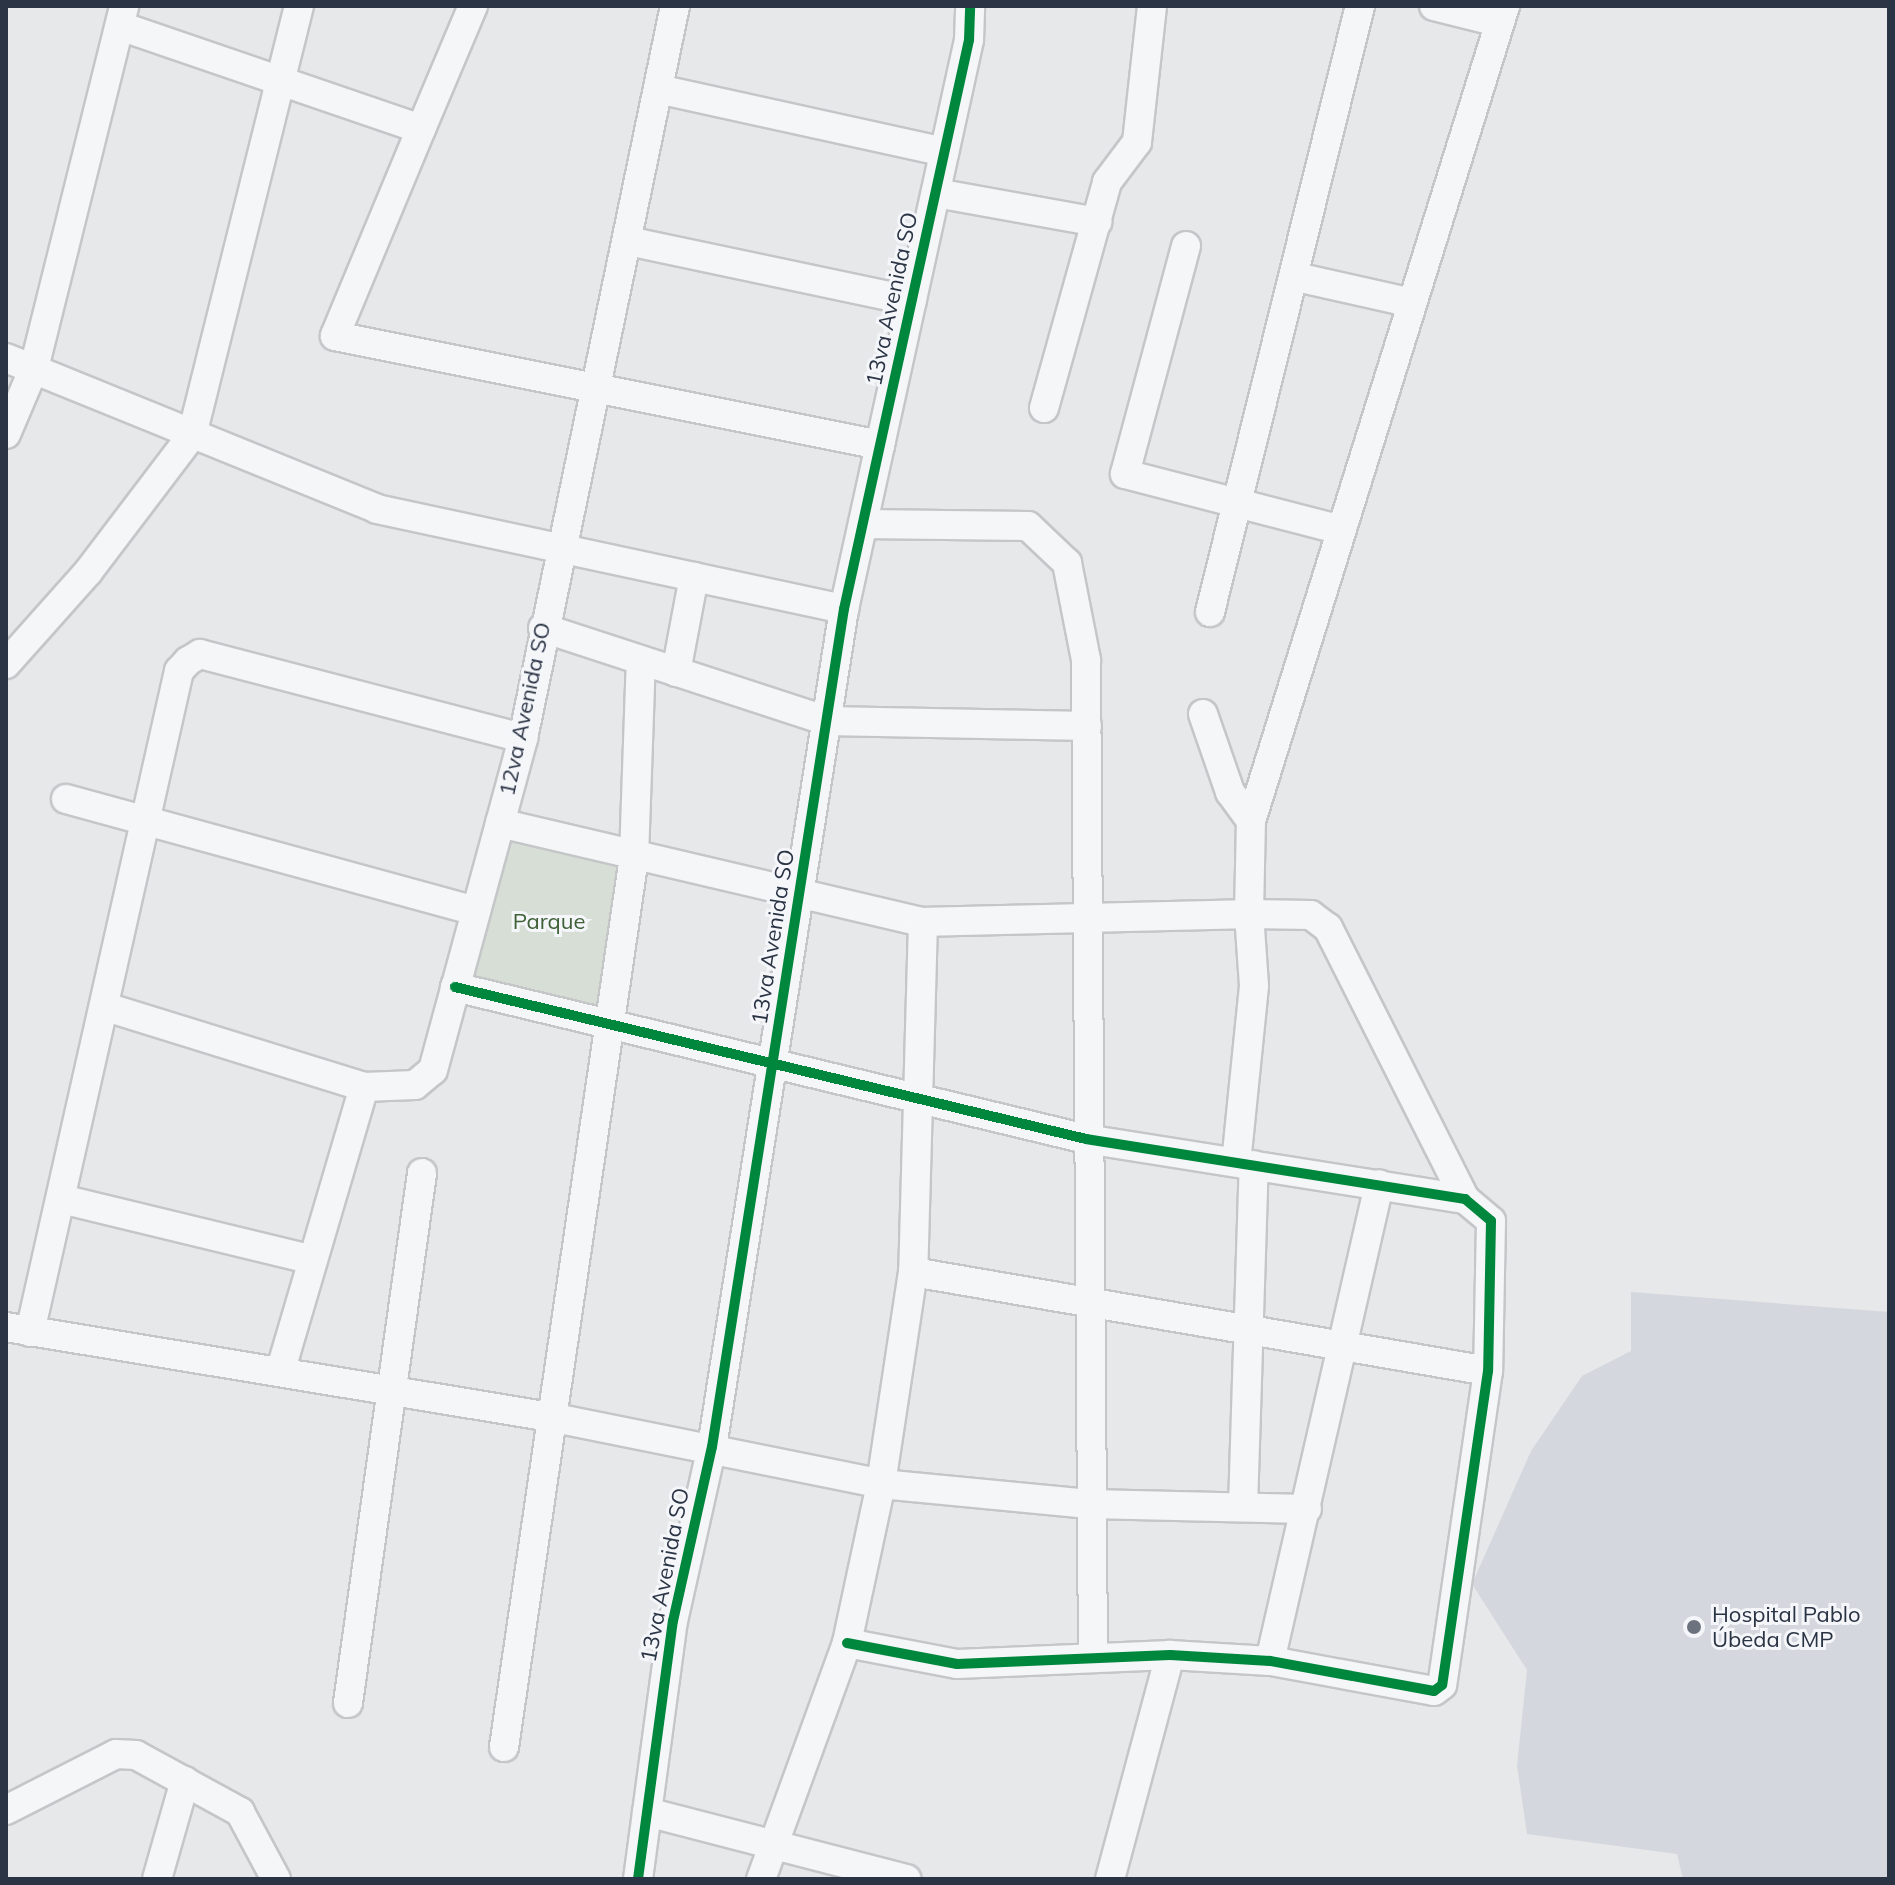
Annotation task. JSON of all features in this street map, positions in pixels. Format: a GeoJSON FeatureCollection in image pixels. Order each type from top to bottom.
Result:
{"type":"FeatureCollection","features":[{"type":"Feature","properties":{"kind":"street"},"geometry":{"type":"LineString","coordinates":[[6,664],[88,572],[192,435],[299,6]]}},
{"type":"Feature","properties":{"kind":"street"},"geometry":{"type":"LineString","coordinates":[[473,6],[332,334],[593,393],[880,445]]}},
{"type":"Feature","properties":{"kind":"street","name":"12va Avenida SO"},"geometry":{"type":"LineString","coordinates":[[106,1007],[364,1087],[426,1079],[455,987],[523,738],[557,551],[628,241],[675,6]]}},
{"type":"Feature","properties":{"kind":"street","name":"13va Avenida SO"},"geometry":{"type":"LineString","coordinates":[[638,1879],[673,1621],[712,1447],[844,609],[936,193],[970,6]]}},
{"type":"Feature","properties":{"kind":"street"},"geometry":{"type":"LineString","coordinates":[[1044,408],[1107,182],[1137,142],[1152,6]]}},
{"type":"Feature","properties":{"kind":"street"},"geometry":{"type":"LineString","coordinates":[[1210,612],[1296,277],[1360,6]]}},
{"type":"Feature","properties":{"kind":"street"},"geometry":{"type":"LineString","coordinates":[[1243,1507],[1245,1163],[1254,986],[1249,914],[1251,821],[1408,302],[1501,14],[1434,6]]}},
{"type":"Feature","properties":{"kind":"street"},"geometry":{"type":"LineString","coordinates":[[6,434],[34,368],[122,16],[281,79],[421,129]]}},
{"type":"Feature","properties":{"kind":"street"},"geometry":{"type":"LineString","coordinates":[[658,89],[944,152]]}},
{"type":"Feature","properties":{"kind":"street"},"geometry":{"type":"LineString","coordinates":[[936,193],[1097,222]]}},
{"type":"Feature","properties":{"kind":"street"},"geometry":{"type":"LineString","coordinates":[[628,241],[912,301]]}},
{"type":"Feature","properties":{"kind":"street"},"geometry":{"type":"LineString","coordinates":[[1186,246],[1124,470],[1239,507],[1338,529]]}},
{"type":"Feature","properties":{"kind":"street"},"geometry":{"type":"LineString","coordinates":[[1296,277],[1408,302]]}},
{"type":"Feature","properties":{"kind":"street"},"geometry":{"type":"LineString","coordinates":[[6,358],[377,509],[557,551],[844,609]]}},
{"type":"Feature","properties":{"kind":"street"},"geometry":{"type":"LineString","coordinates":[[863,524],[1028,526],[1046,537],[1067,563],[1086,660],[1091,916],[1086,1139],[1093,1658]]}},
{"type":"Feature","properties":{"kind":"street"},"geometry":{"type":"LineString","coordinates":[[676,672],[694,577]]}},
{"type":"Feature","properties":{"kind":"street"},"geometry":{"type":"LineString","coordinates":[[543,628],[827,721],[1087,726]]}},
{"type":"Feature","properties":{"kind":"street"},"geometry":{"type":"LineString","coordinates":[[523,738],[200,654],[179,671],[148,824],[61,1199],[18,1329],[281,1369],[550,1417],[712,1447],[881,1484],[1089,1504],[1307,1509]]}},
{"type":"Feature","properties":{"kind":"street"},"geometry":{"type":"LineString","coordinates":[[504,1747],[634,857],[641,661]]}},
{"type":"Feature","properties":{"kind":"street"},"geometry":{"type":"LineString","coordinates":[[1203,714],[1230,792],[1251,821]]}},
{"type":"Feature","properties":{"kind":"street"},"geometry":{"type":"LineString","coordinates":[[66,799],[148,824],[476,911]]}},
{"type":"Feature","properties":{"kind":"street"},"geometry":{"type":"LineString","coordinates":[[500,823],[800,898],[923,922],[1091,916],[1311,915],[1328,928],[1465,1199],[1491,1221],[1488,1371],[1442,1685],[1424,1692],[1270,1661],[1170,1655],[957,1664],[847,1643]]}},
{"type":"Feature","properties":{"kind":"street"},"geometry":{"type":"LineString","coordinates":[[761,1879],[847,1643],[881,1484],[913,1272],[923,922]]}},
{"type":"Feature","properties":{"kind":"street"},"geometry":{"type":"LineString","coordinates":[[455,987],[1086,1139],[1465,1199]]}},
{"type":"Feature","properties":{"kind":"street"},"geometry":{"type":"LineString","coordinates":[[281,1369],[364,1087]]}},
{"type":"Feature","properties":{"kind":"street"},"geometry":{"type":"LineString","coordinates":[[348,1703],[388,1388],[422,1173]]}},
{"type":"Feature","properties":{"kind":"street"},"geometry":{"type":"LineString","coordinates":[[1270,1661],[1346,1347],[1379,1184]]}},
{"type":"Feature","properties":{"kind":"street"},"geometry":{"type":"LineString","coordinates":[[61,1199],[313,1260]]}},
{"type":"Feature","properties":{"kind":"street"},"geometry":{"type":"LineString","coordinates":[[913,1272],[1488,1371]]}},
{"type":"Feature","properties":{"kind":"street"},"geometry":{"type":"LineString","coordinates":[[1110,1879],[1170,1655]]}},
{"type":"Feature","properties":{"kind":"street"},"geometry":{"type":"LineString","coordinates":[[8,1819],[116,1754],[154,1761],[240,1812],[276,1879]]}},
{"type":"Feature","properties":{"kind":"street"},"geometry":{"type":"LineString","coordinates":[[157,1879],[185,1781]]}},
{"type":"Feature","properties":{"kind":"street"},"geometry":{"type":"LineString","coordinates":[[647,1812],[775,1839],[907,1879]]}},
{"type":"Feature","properties":{"kind":"shaded area","name":"Hospital Pablo Úbeda CMP"},"geometry":{"type":"Polygon","coordinates":[[[1631,1292],[1889,1312],[1889,1879],[1683,1879],[1677,1854],[1527,1834],[1517,1766],[1527,1670],[1472,1584],[1531,1451],[1582,1376],[1631,1351],[1631,1292]]]}},
{"type":"Feature","properties":{"kind":"green space","name":"Parque"},"geometry":{"type":"Polygon","coordinates":[[[500,823],[634,856],[593,1021],[459,988],[500,823]]]}},
{"type":"Feature","properties":{"kind":"cycle path"},"geometry":{"type":"LineString","coordinates":[[638,1879],[673,1621],[712,1447],[844,609],[969,40],[970,6]]}},
{"type":"Feature","properties":{"kind":"cycle path"},"geometry":{"type":"LineString","coordinates":[[455,987],[1086,1139],[1465,1199],[1491,1221],[1488,1371],[1442,1685],[1434,1691],[1270,1661],[1170,1655],[957,1664],[847,1643]]}},
{"type":"Feature","properties":{"kind":"place","name":"Hospital Pablo Úbeda CMP"},"geometry":{"type":"Point","coordinates":[1694,1627]}}]}
